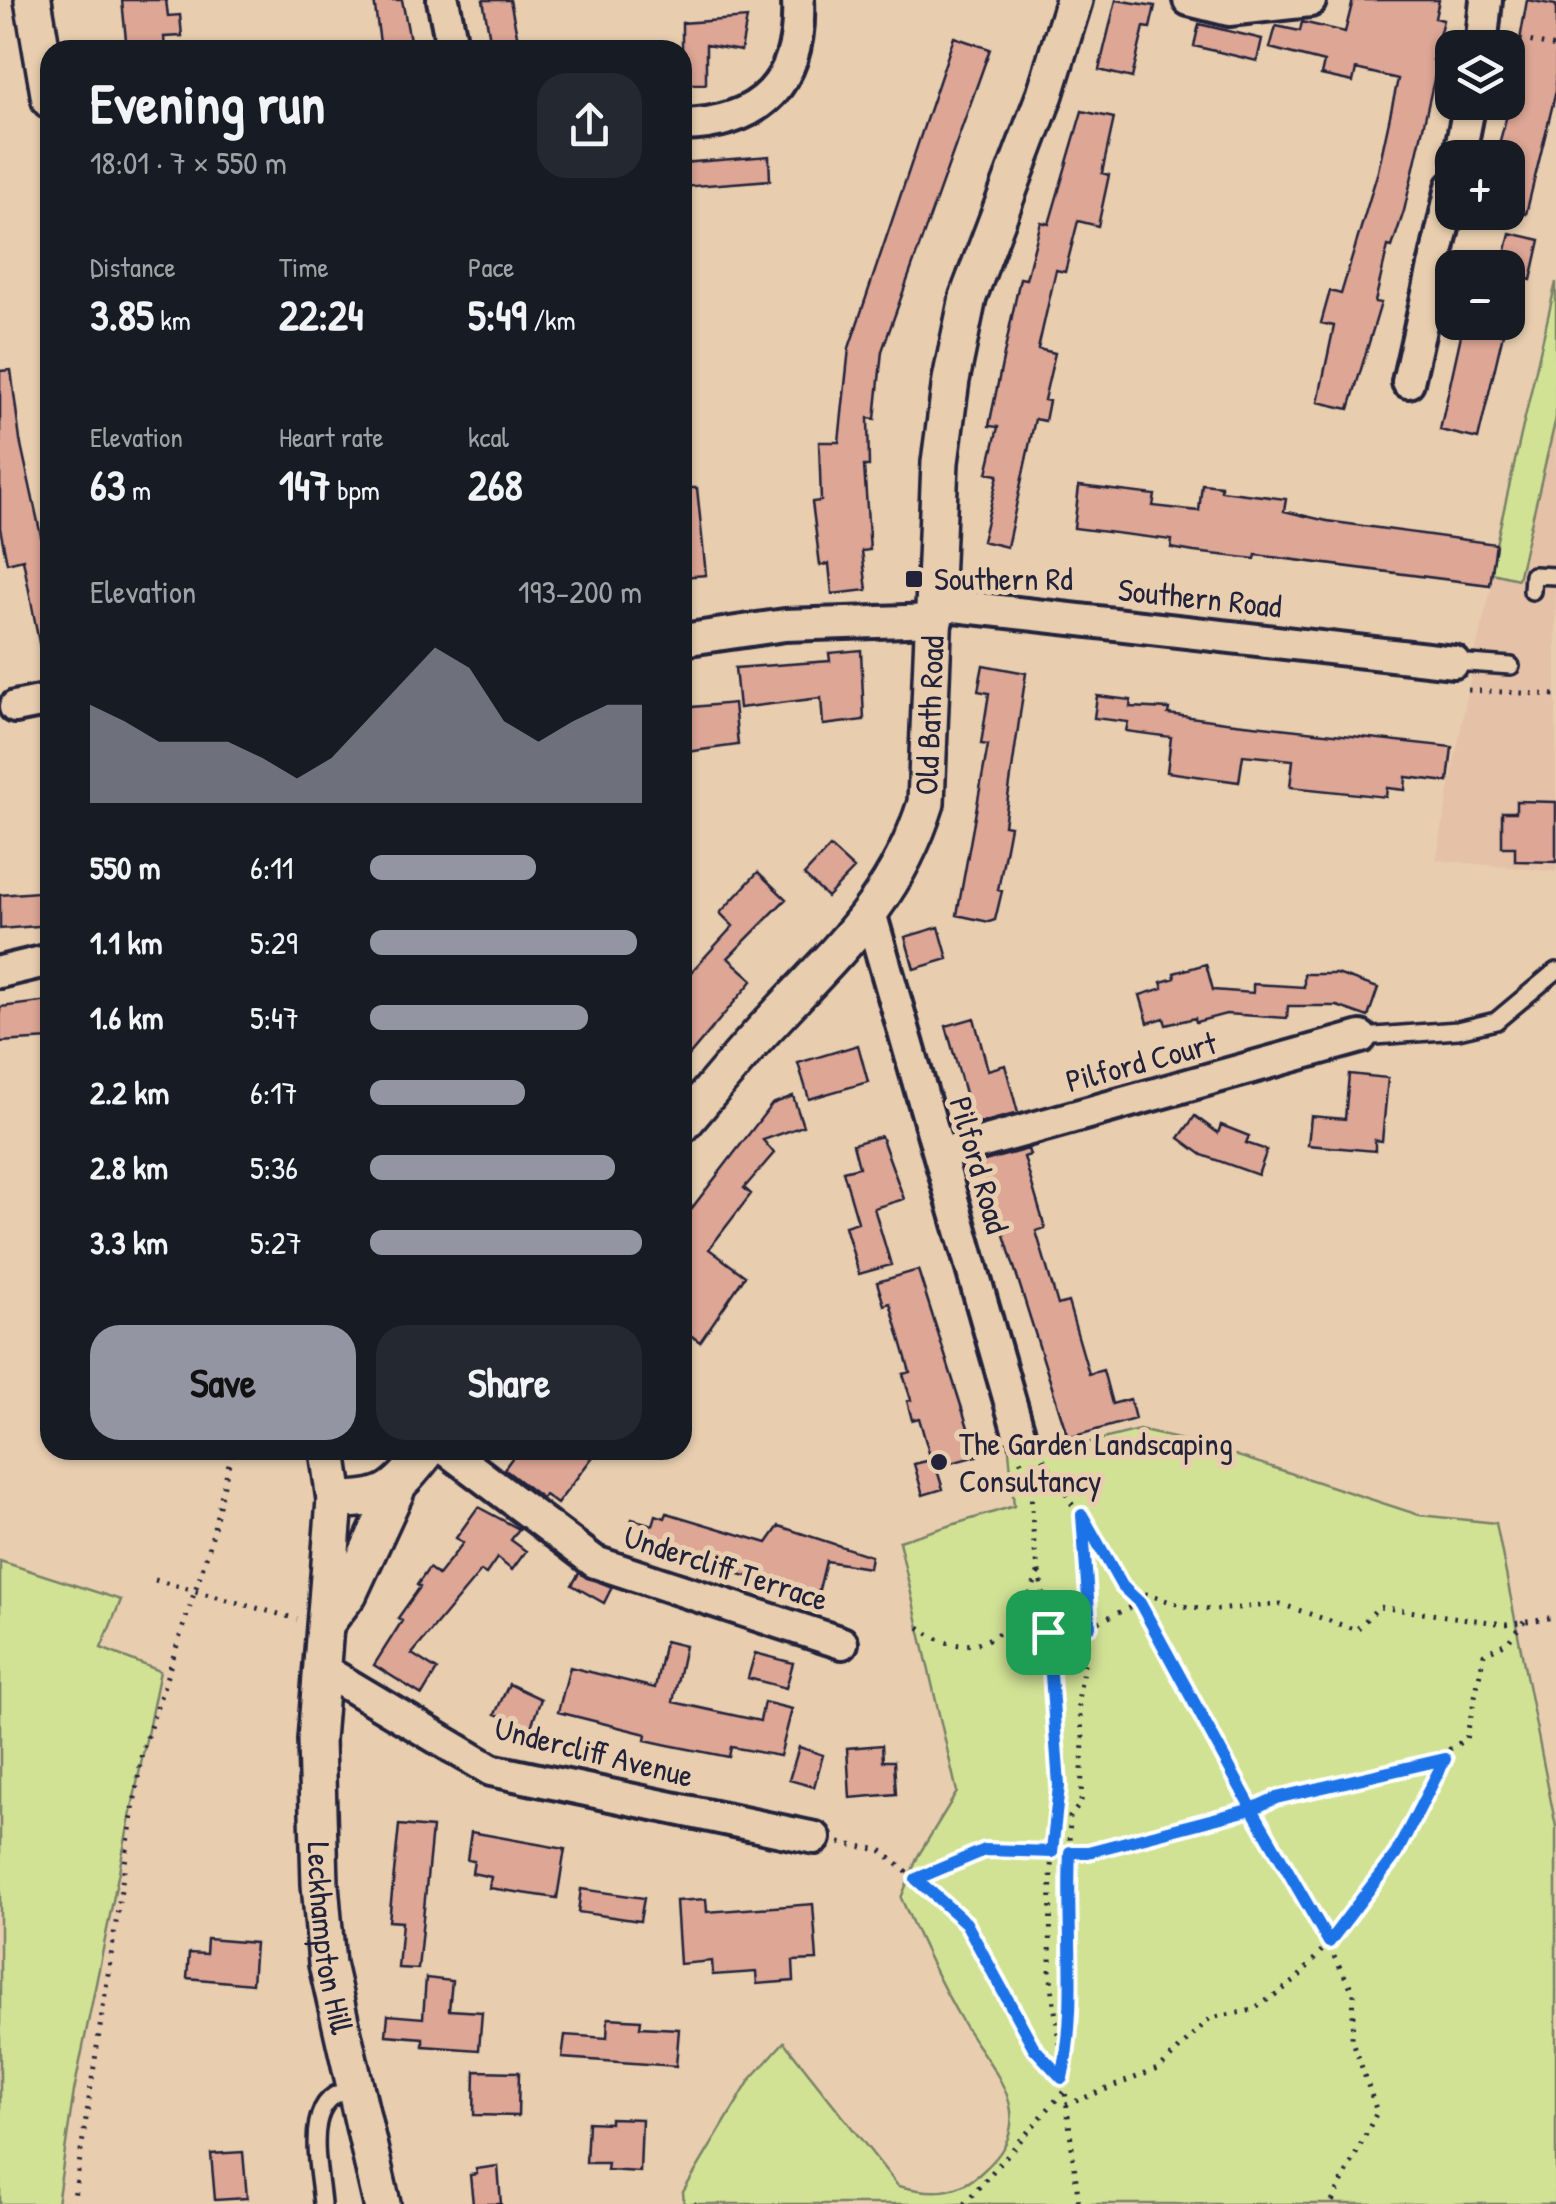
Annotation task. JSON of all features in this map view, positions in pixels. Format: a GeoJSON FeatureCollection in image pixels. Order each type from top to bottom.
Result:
{"type":"FeatureCollection","features":[{"type":"Feature","properties":{"kind":"street"},"geometry":{"type":"LineString","coordinates":[[33,0],[40,41]]}},
{"type":"Feature","properties":{"kind":"street"},"geometry":{"type":"LineString","coordinates":[[443,0],[451,40]]}},
{"type":"Feature","properties":{"kind":"street"},"geometry":{"type":"LineString","coordinates":[[692,124],[730,121],[769,98],[787,68],[796,32],[798,0]]}},
{"type":"Feature","properties":{"kind":"street","name":"Old Bath Road"},"geometry":{"type":"LineString","coordinates":[[692,1113],[768,1024],[871,916],[904,862],[926,803],[937,612],[940,462],[959,339],[968,298],[1046,94],[1074,0]]}},
{"type":"Feature","properties":{"kind":"street"},"geometry":{"type":"LineString","coordinates":[[1189,0],[1229,10],[1310,0]]}},
{"type":"Feature","properties":{"kind":"street"},"geometry":{"type":"LineString","coordinates":[[1408,382],[1442,230]]}},
{"type":"Feature","properties":{"kind":"street","name":"Southern Road"},"geometry":{"type":"LineString","coordinates":[[692,639],[785,625],[937,612],[1454,662]]}},
{"type":"Feature","properties":{"kind":"street"},"geometry":{"type":"LineString","coordinates":[[16,707],[40,702]]}},
{"type":"Feature","properties":{"kind":"street","name":"Pilford Road"},"geometry":{"type":"LineString","coordinates":[[871,916],[1021,1442]]}},
{"type":"Feature","properties":{"kind":"street"},"geometry":{"type":"LineString","coordinates":[[0,972],[40,962]]}},
{"type":"Feature","properties":{"kind":"street","name":"Pilford Court"},"geometry":{"type":"LineString","coordinates":[[940,1154],[1362,1037]]}},
{"type":"Feature","properties":{"kind":"street","name":"Leckhampton Hill"},"geometry":{"type":"LineString","coordinates":[[329,1460],[335,1500],[320,1668],[316,1812],[321,1900],[327,1964],[382,2204]]}},
{"type":"Feature","properties":{"kind":"street"},"geometry":{"type":"LineString","coordinates":[[324,1626],[349,1592],[396,1491],[420,1460]]}},
{"type":"Feature","properties":{"kind":"street","name":"Undercliff Terrace"},"geometry":{"type":"LineString","coordinates":[[460,1460],[595,1562],[842,1643]]}},
{"type":"Feature","properties":{"kind":"street"},"geometry":{"type":"LineString","coordinates":[[335,1500],[370,1500],[396,1491]]}},
{"type":"Feature","properties":{"kind":"street","name":"Undercliff Avenue"},"geometry":{"type":"LineString","coordinates":[[320,1668],[491,1770],[815,1838]]}},
{"type":"Feature","properties":{"kind":"lane"},"geometry":{"type":"LineString","coordinates":[[1532,592],[1532,575],[1556,576]]}},
{"type":"Feature","properties":{"kind":"lane"},"geometry":{"type":"LineString","coordinates":[[1454,662],[1511,666]]}},
{"type":"Feature","properties":{"kind":"lane"},"geometry":{"type":"LineString","coordinates":[[1362,1037],[1458,1030],[1496,1021],[1556,972]]}},
{"type":"Feature","properties":{"kind":"lane"},"geometry":{"type":"LineString","coordinates":[[322,2204],[318,2114],[329,2098],[355,2089]]}},
{"type":"Feature","properties":{"kind":"path"},"geometry":{"type":"LineString","coordinates":[[1484,26],[1556,48]]}},
{"type":"Feature","properties":{"kind":"path"},"geometry":{"type":"LineString","coordinates":[[1468,690],[1556,695]]}},
{"type":"Feature","properties":{"kind":"path"},"geometry":{"type":"LineString","coordinates":[[1021,1442],[1082,1515],[1122,1586],[1140,1603],[1354,1993],[1352,2038],[1377,2112],[1332,2204]]}},
{"type":"Feature","properties":{"kind":"path"},"geometry":{"type":"LineString","coordinates":[[1021,1442],[1030,1473],[1048,1632],[1059,1786],[1052,1852],[1050,1970],[1079,2204]]}},
{"type":"Feature","properties":{"kind":"path"},"geometry":{"type":"LineString","coordinates":[[73,2204],[142,1752],[196,1592],[224,1498],[230,1460]]}},
{"type":"Feature","properties":{"kind":"path"},"geometry":{"type":"LineString","coordinates":[[1062,2078],[1069,2044],[1066,1925],[1070,1817],[1081,1803],[1083,1738],[1078,1701],[1090,1626],[1082,1515]]}},
{"type":"Feature","properties":{"kind":"path"},"geometry":{"type":"LineString","coordinates":[[919,1626],[936,1640],[962,1646],[992,1637],[1015,1622],[1031,1595],[1038,1570]]}},
{"type":"Feature","properties":{"kind":"path"},"geometry":{"type":"LineString","coordinates":[[155,1580],[324,1626]]}},
{"type":"Feature","properties":{"kind":"path"},"geometry":{"type":"LineString","coordinates":[[1122,1586],[1182,1606],[1216,1610],[1281,1604],[1356,1630],[1379,1607],[1394,1606],[1505,1624],[1556,1617]]}},
{"type":"Feature","properties":{"kind":"path"},"geometry":{"type":"LineString","coordinates":[[1048,1632],[1090,1626],[1140,1603]]}},
{"type":"Feature","properties":{"kind":"path"},"geometry":{"type":"LineString","coordinates":[[1066,2105],[1160,2068],[1210,2018],[1253,2010],[1295,1982],[1396,1854],[1450,1749],[1466,1739],[1484,1654],[1508,1642],[1524,1622]]}},
{"type":"Feature","properties":{"kind":"path"},"geometry":{"type":"LineString","coordinates":[[916,1879],[985,1850],[1088,1852],[1252,1809],[1276,1798],[1445,1759]]}},
{"type":"Feature","properties":{"kind":"path"},"geometry":{"type":"LineString","coordinates":[[815,1838],[881,1850],[966,1923],[1034,2048],[1062,2078]]}},
{"type":"Feature","properties":{"kind":"path"},"geometry":{"type":"LineString","coordinates":[[964,2204],[1064,2091]]}},
{"type":"Feature","properties":{"kind":"shaded area"},"geometry":{"type":"Polygon","coordinates":[[[1556,282],[1556,872],[1436,860],[1475,652],[1492,585],[1496,544],[1556,282]]]}},
{"type":"Feature","properties":{"kind":"green space"},"geometry":{"type":"Polygon","coordinates":[[[1556,282],[1556,418],[1518,579],[1492,573],[1556,282]]]}},
{"type":"Feature","properties":{"kind":"green space"},"geometry":{"type":"Polygon","coordinates":[[[1139,1430],[1204,1445],[1419,1515],[1496,1523],[1556,1827],[1556,2204],[684,2204],[683,2192],[750,2080],[784,2042],[898,2186],[922,2191],[953,2189],[973,2179],[1001,2152],[1011,2120],[1004,2088],[954,2008],[901,1898],[918,1856],[957,1792],[899,1541],[1014,1506],[1009,1450],[1035,1436],[1067,1448],[1139,1430]]]}},
{"type":"Feature","properties":{"kind":"green space"},"geometry":{"type":"Polygon","coordinates":[[[0,1561],[121,1600],[101,1648],[160,1671],[74,2091],[57,2204],[0,2204],[0,1561]]]}},
{"type":"Feature","properties":{"kind":"building"},"geometry":{"type":"Polygon","coordinates":[[[122,0],[166,0],[168,16],[180,15],[182,36],[126,40],[122,0]]]}},
{"type":"Feature","properties":{"kind":"building"},"geometry":{"type":"Polygon","coordinates":[[[374,0],[402,0],[410,40],[380,40],[374,0]]]}},
{"type":"Feature","properties":{"kind":"building"},"geometry":{"type":"Polygon","coordinates":[[[483,0],[510,0],[518,40],[490,40],[483,0]]]}},
{"type":"Feature","properties":{"kind":"building"},"geometry":{"type":"Polygon","coordinates":[[[1116,0],[1155,6],[1150,28],[1144,27],[1132,78],[1099,70],[1116,0]]]}},
{"type":"Feature","properties":{"kind":"building"},"geometry":{"type":"Polygon","coordinates":[[[1353,0],[1439,0],[1435,18],[1443,20],[1440,30],[1435,30],[1435,75],[1404,211],[1392,247],[1388,246],[1375,302],[1381,303],[1349,409],[1318,402],[1334,326],[1321,323],[1330,291],[1341,294],[1378,171],[1398,79],[1356,69],[1353,82],[1321,75],[1324,62],[1270,48],[1276,26],[1300,31],[1302,22],[1345,32],[1353,0]]]}},
{"type":"Feature","properties":{"kind":"building"},"geometry":{"type":"Polygon","coordinates":[[[1527,0],[1556,5],[1556,91],[1526,214],[1525,140],[1500,140],[1506,120],[1525,120],[1525,30],[1522,30],[1527,0]]]}},
{"type":"Feature","properties":{"kind":"building"},"geometry":{"type":"Polygon","coordinates":[[[747,18],[741,51],[706,45],[706,84],[692,84],[692,40],[682,40],[682,23],[747,18]]]}},
{"type":"Feature","properties":{"kind":"building"},"geometry":{"type":"Polygon","coordinates":[[[1199,24],[1262,39],[1257,61],[1194,46],[1199,24]]]}},
{"type":"Feature","properties":{"kind":"building"},"geometry":{"type":"Polygon","coordinates":[[[954,37],[990,49],[882,351],[875,419],[868,418],[869,466],[864,466],[870,550],[862,551],[867,590],[832,594],[829,564],[820,565],[812,502],[821,501],[819,442],[839,442],[849,348],[954,37]]]}},
{"type":"Feature","properties":{"kind":"building"},"geometry":{"type":"Polygon","coordinates":[[[1082,111],[1114,118],[1102,173],[1109,175],[1098,226],[1078,221],[1065,272],[1056,270],[1038,349],[1055,353],[1044,400],[1049,401],[1045,421],[1035,419],[1007,547],[982,541],[998,475],[987,473],[998,427],[989,426],[1020,278],[1026,279],[1041,222],[1049,224],[1082,111]]]}},
{"type":"Feature","properties":{"kind":"building"},"geometry":{"type":"Polygon","coordinates":[[[769,156],[770,180],[692,186],[692,162],[769,156]]]}},
{"type":"Feature","properties":{"kind":"building"},"geometry":{"type":"Polygon","coordinates":[[[1510,233],[1540,240],[1531,280],[1525,279],[1525,250],[1506,250],[1510,233]]]}},
{"type":"Feature","properties":{"kind":"building"},"geometry":{"type":"Polygon","coordinates":[[[1460,340],[1502,340],[1478,439],[1440,430],[1460,340]]]}},
{"type":"Feature","properties":{"kind":"building"},"geometry":{"type":"Polygon","coordinates":[[[11,370],[20,440],[40,531],[40,648],[23,559],[7,563],[0,528],[0,371],[11,370]]]}},
{"type":"Feature","properties":{"kind":"building"},"geometry":{"type":"Polygon","coordinates":[[[1202,484],[1221,486],[1221,491],[1286,499],[1284,511],[1327,521],[1496,544],[1490,585],[1256,555],[1255,559],[1194,552],[1171,548],[1172,540],[1074,528],[1079,486],[1155,495],[1153,506],[1199,511],[1202,484]]]}},
{"type":"Feature","properties":{"kind":"building"},"geometry":{"type":"Polygon","coordinates":[[[692,488],[697,488],[706,575],[692,576],[692,488]]]}},
{"type":"Feature","properties":{"kind":"building"},"geometry":{"type":"Polygon","coordinates":[[[861,650],[864,720],[823,725],[821,698],[739,708],[735,668],[830,661],[829,653],[861,650]]]}},
{"type":"Feature","properties":{"kind":"building"},"geometry":{"type":"Polygon","coordinates":[[[983,665],[1026,673],[1004,825],[1010,826],[998,890],[1002,891],[995,920],[989,922],[957,915],[988,745],[981,744],[989,693],[978,691],[983,665]]]}},
{"type":"Feature","properties":{"kind":"building"},"geometry":{"type":"Polygon","coordinates":[[[1097,696],[1131,700],[1130,707],[1169,709],[1168,714],[1452,747],[1448,782],[1406,777],[1405,790],[1387,788],[1386,797],[1290,787],[1293,760],[1243,755],[1239,782],[1167,772],[1171,737],[1126,731],[1128,722],[1094,718],[1097,696]]]}},
{"type":"Feature","properties":{"kind":"building"},"geometry":{"type":"Polygon","coordinates":[[[734,703],[738,745],[692,751],[692,707],[734,703]]]}},
{"type":"Feature","properties":{"kind":"building"},"geometry":{"type":"Polygon","coordinates":[[[1516,801],[1556,802],[1556,862],[1515,861],[1515,847],[1502,847],[1502,812],[1516,812],[1516,801]]]}},
{"type":"Feature","properties":{"kind":"building"},"geometry":{"type":"Polygon","coordinates":[[[830,847],[854,869],[827,897],[804,875],[830,847]]]}},
{"type":"Feature","properties":{"kind":"building"},"geometry":{"type":"Polygon","coordinates":[[[758,872],[786,899],[728,958],[753,980],[692,1052],[692,971],[733,926],[720,913],[758,872]]]}},
{"type":"Feature","properties":{"kind":"building"},"geometry":{"type":"Polygon","coordinates":[[[40,892],[40,926],[0,929],[0,895],[40,892]]]}},
{"type":"Feature","properties":{"kind":"building"},"geometry":{"type":"Polygon","coordinates":[[[939,927],[948,959],[914,969],[905,937],[939,927]]]}},
{"type":"Feature","properties":{"kind":"building"},"geometry":{"type":"Polygon","coordinates":[[[1206,964],[1213,990],[1253,993],[1253,984],[1304,987],[1304,974],[1337,974],[1378,988],[1368,1017],[1337,1006],[1288,1006],[1287,1018],[1226,1014],[1196,1022],[1195,1018],[1166,1025],[1164,1018],[1148,1023],[1140,995],[1163,988],[1161,982],[1175,978],[1174,973],[1206,964]]]}},
{"type":"Feature","properties":{"kind":"building"},"geometry":{"type":"Polygon","coordinates":[[[40,1002],[40,1040],[0,1042],[0,1007],[40,1002]]]}},
{"type":"Feature","properties":{"kind":"building"},"geometry":{"type":"Polygon","coordinates":[[[974,1018],[988,1070],[1005,1065],[1018,1113],[974,1125],[946,1026],[974,1018]]]}},
{"type":"Feature","properties":{"kind":"building"},"geometry":{"type":"Polygon","coordinates":[[[858,1045],[868,1082],[809,1099],[798,1063],[858,1045]]]}},
{"type":"Feature","properties":{"kind":"building"},"geometry":{"type":"Polygon","coordinates":[[[1349,1074],[1388,1078],[1382,1141],[1375,1140],[1375,1151],[1308,1145],[1311,1116],[1345,1119],[1349,1074]]]}},
{"type":"Feature","properties":{"kind":"building"},"geometry":{"type":"Polygon","coordinates":[[[793,1096],[803,1126],[763,1140],[774,1153],[744,1188],[751,1194],[709,1249],[745,1276],[700,1342],[692,1336],[692,1208],[772,1104],[793,1096]]]}},
{"type":"Feature","properties":{"kind":"building"},"geometry":{"type":"Polygon","coordinates":[[[1195,1116],[1218,1133],[1221,1125],[1249,1136],[1246,1143],[1267,1150],[1258,1175],[1202,1155],[1179,1138],[1195,1116]]]}},
{"type":"Feature","properties":{"kind":"building"},"geometry":{"type":"Polygon","coordinates":[[[881,1136],[904,1199],[874,1208],[891,1265],[859,1274],[845,1226],[858,1222],[843,1171],[859,1167],[853,1144],[881,1136]]]}},
{"type":"Feature","properties":{"kind":"building"},"geometry":{"type":"Polygon","coordinates":[[[1028,1149],[1030,1155],[1024,1157],[1045,1228],[1036,1231],[1058,1305],[1068,1302],[1089,1374],[1103,1370],[1112,1404],[1130,1399],[1135,1419],[1068,1438],[981,1162],[1028,1149]]]}},
{"type":"Feature","properties":{"kind":"building"},"geometry":{"type":"Polygon","coordinates":[[[918,1270],[977,1456],[936,1467],[943,1489],[923,1495],[914,1464],[931,1460],[919,1418],[912,1420],[903,1374],[910,1372],[890,1303],[884,1305],[877,1282],[918,1270]]]}},
{"type":"Feature","properties":{"kind":"building"},"geometry":{"type":"Polygon","coordinates":[[[511,1460],[590,1460],[557,1504],[545,1495],[542,1498],[504,1469],[511,1460]]]}},
{"type":"Feature","properties":{"kind":"building"},"geometry":{"type":"Polygon","coordinates":[[[478,1507],[519,1529],[511,1540],[526,1551],[512,1570],[497,1558],[486,1574],[481,1571],[412,1654],[437,1670],[422,1695],[374,1665],[402,1621],[398,1618],[420,1587],[417,1585],[429,1568],[438,1575],[463,1543],[456,1538],[478,1507]]]}},
{"type":"Feature","properties":{"kind":"building"},"geometry":{"type":"Polygon","coordinates":[[[667,1513],[767,1543],[779,1526],[871,1556],[869,1568],[826,1561],[817,1598],[626,1539],[632,1519],[653,1525],[656,1515],[665,1518],[667,1513]]]}},
{"type":"Feature","properties":{"kind":"building"},"geometry":{"type":"Polygon","coordinates":[[[579,1573],[612,1587],[604,1603],[572,1585],[579,1573]]]}},
{"type":"Feature","properties":{"kind":"building"},"geometry":{"type":"Polygon","coordinates":[[[665,1641],[685,1646],[673,1702],[760,1721],[764,1702],[792,1709],[780,1756],[731,1747],[729,1757],[668,1745],[645,1740],[646,1734],[558,1712],[570,1667],[655,1688],[665,1641]]]}},
{"type":"Feature","properties":{"kind":"building"},"geometry":{"type":"Polygon","coordinates":[[[755,1653],[793,1663],[786,1688],[748,1678],[755,1653]]]}},
{"type":"Feature","properties":{"kind":"building"},"geometry":{"type":"Polygon","coordinates":[[[509,1684],[541,1699],[531,1727],[495,1714],[509,1684]]]}},
{"type":"Feature","properties":{"kind":"building"},"geometry":{"type":"Polygon","coordinates":[[[882,1745],[883,1761],[894,1761],[896,1794],[850,1798],[847,1748],[882,1745]]]}},
{"type":"Feature","properties":{"kind":"building"},"geometry":{"type":"Polygon","coordinates":[[[799,1747],[823,1755],[814,1787],[789,1780],[799,1747]]]}},
{"type":"Feature","properties":{"kind":"building"},"geometry":{"type":"Polygon","coordinates":[[[399,1825],[432,1828],[418,1969],[398,1968],[402,1922],[389,1921],[399,1825]]]}},
{"type":"Feature","properties":{"kind":"building"},"geometry":{"type":"Polygon","coordinates":[[[471,1832],[565,1849],[557,1898],[489,1888],[491,1877],[472,1873],[474,1861],[467,1860],[471,1832]]]}},
{"type":"Feature","properties":{"kind":"building"},"geometry":{"type":"Polygon","coordinates":[[[581,1889],[644,1898],[640,1921],[578,1912],[581,1889]]]}},
{"type":"Feature","properties":{"kind":"building"},"geometry":{"type":"Polygon","coordinates":[[[706,1899],[707,1912],[813,1904],[817,1960],[793,1961],[794,1981],[757,1984],[756,1972],[713,1975],[712,1961],[680,1964],[676,1901],[706,1899]]]}},
{"type":"Feature","properties":{"kind":"building"},"geometry":{"type":"Polygon","coordinates":[[[207,1939],[255,1943],[252,1984],[187,1978],[189,1953],[206,1954],[207,1939]]]}},
{"type":"Feature","properties":{"kind":"building"},"geometry":{"type":"Polygon","coordinates":[[[426,1978],[452,1981],[449,2010],[482,2012],[479,2050],[423,2046],[423,2038],[386,2035],[388,2015],[423,2018],[426,1978]]]}},
{"type":"Feature","properties":{"kind":"building"},"geometry":{"type":"Polygon","coordinates":[[[608,2018],[641,2020],[640,2027],[679,2029],[676,2066],[562,2058],[565,2035],[607,2038],[608,2018]]]}},
{"type":"Feature","properties":{"kind":"building"},"geometry":{"type":"Polygon","coordinates":[[[475,2071],[519,2072],[518,2116],[474,2115],[475,2071]]]}},
{"type":"Feature","properties":{"kind":"building"},"geometry":{"type":"Polygon","coordinates":[[[610,2118],[642,2119],[640,2172],[607,2170],[608,2163],[586,2163],[588,2122],[610,2123],[610,2118]]]}},
{"type":"Feature","properties":{"kind":"building"},"geometry":{"type":"Polygon","coordinates":[[[243,2152],[247,2198],[215,2200],[211,2154],[243,2152]]]}},
{"type":"Feature","properties":{"kind":"building"},"geometry":{"type":"Polygon","coordinates":[[[498,2166],[501,2204],[473,2204],[470,2175],[477,2174],[476,2169],[498,2166]]]}},
{"type":"Feature","properties":{"kind":"place","name":"Southern Rd"},"geometry":{"type":"Point","coordinates":[914,579]}},
{"type":"Feature","properties":{"kind":"place","name":"The Garden Landscaping Consultancy"},"geometry":{"type":"Point","coordinates":[939,1462]}},
{"type":"Feature","properties":{"kind":"route"},"geometry":{"type":"LineString","coordinates":[[1048,1632],[1059,1786],[1052,1852],[985,1850],[916,1879],[966,1923],[1004,1986],[1034,2048],[1062,2078],[1069,2044],[1066,1925],[1070,1852],[1088,1852],[1216,1815],[1252,1809],[1329,1942],[1396,1854],[1445,1759],[1276,1798],[1252,1809],[1140,1603],[1122,1586],[1082,1515],[1090,1626],[1048,1632]]}}]}
